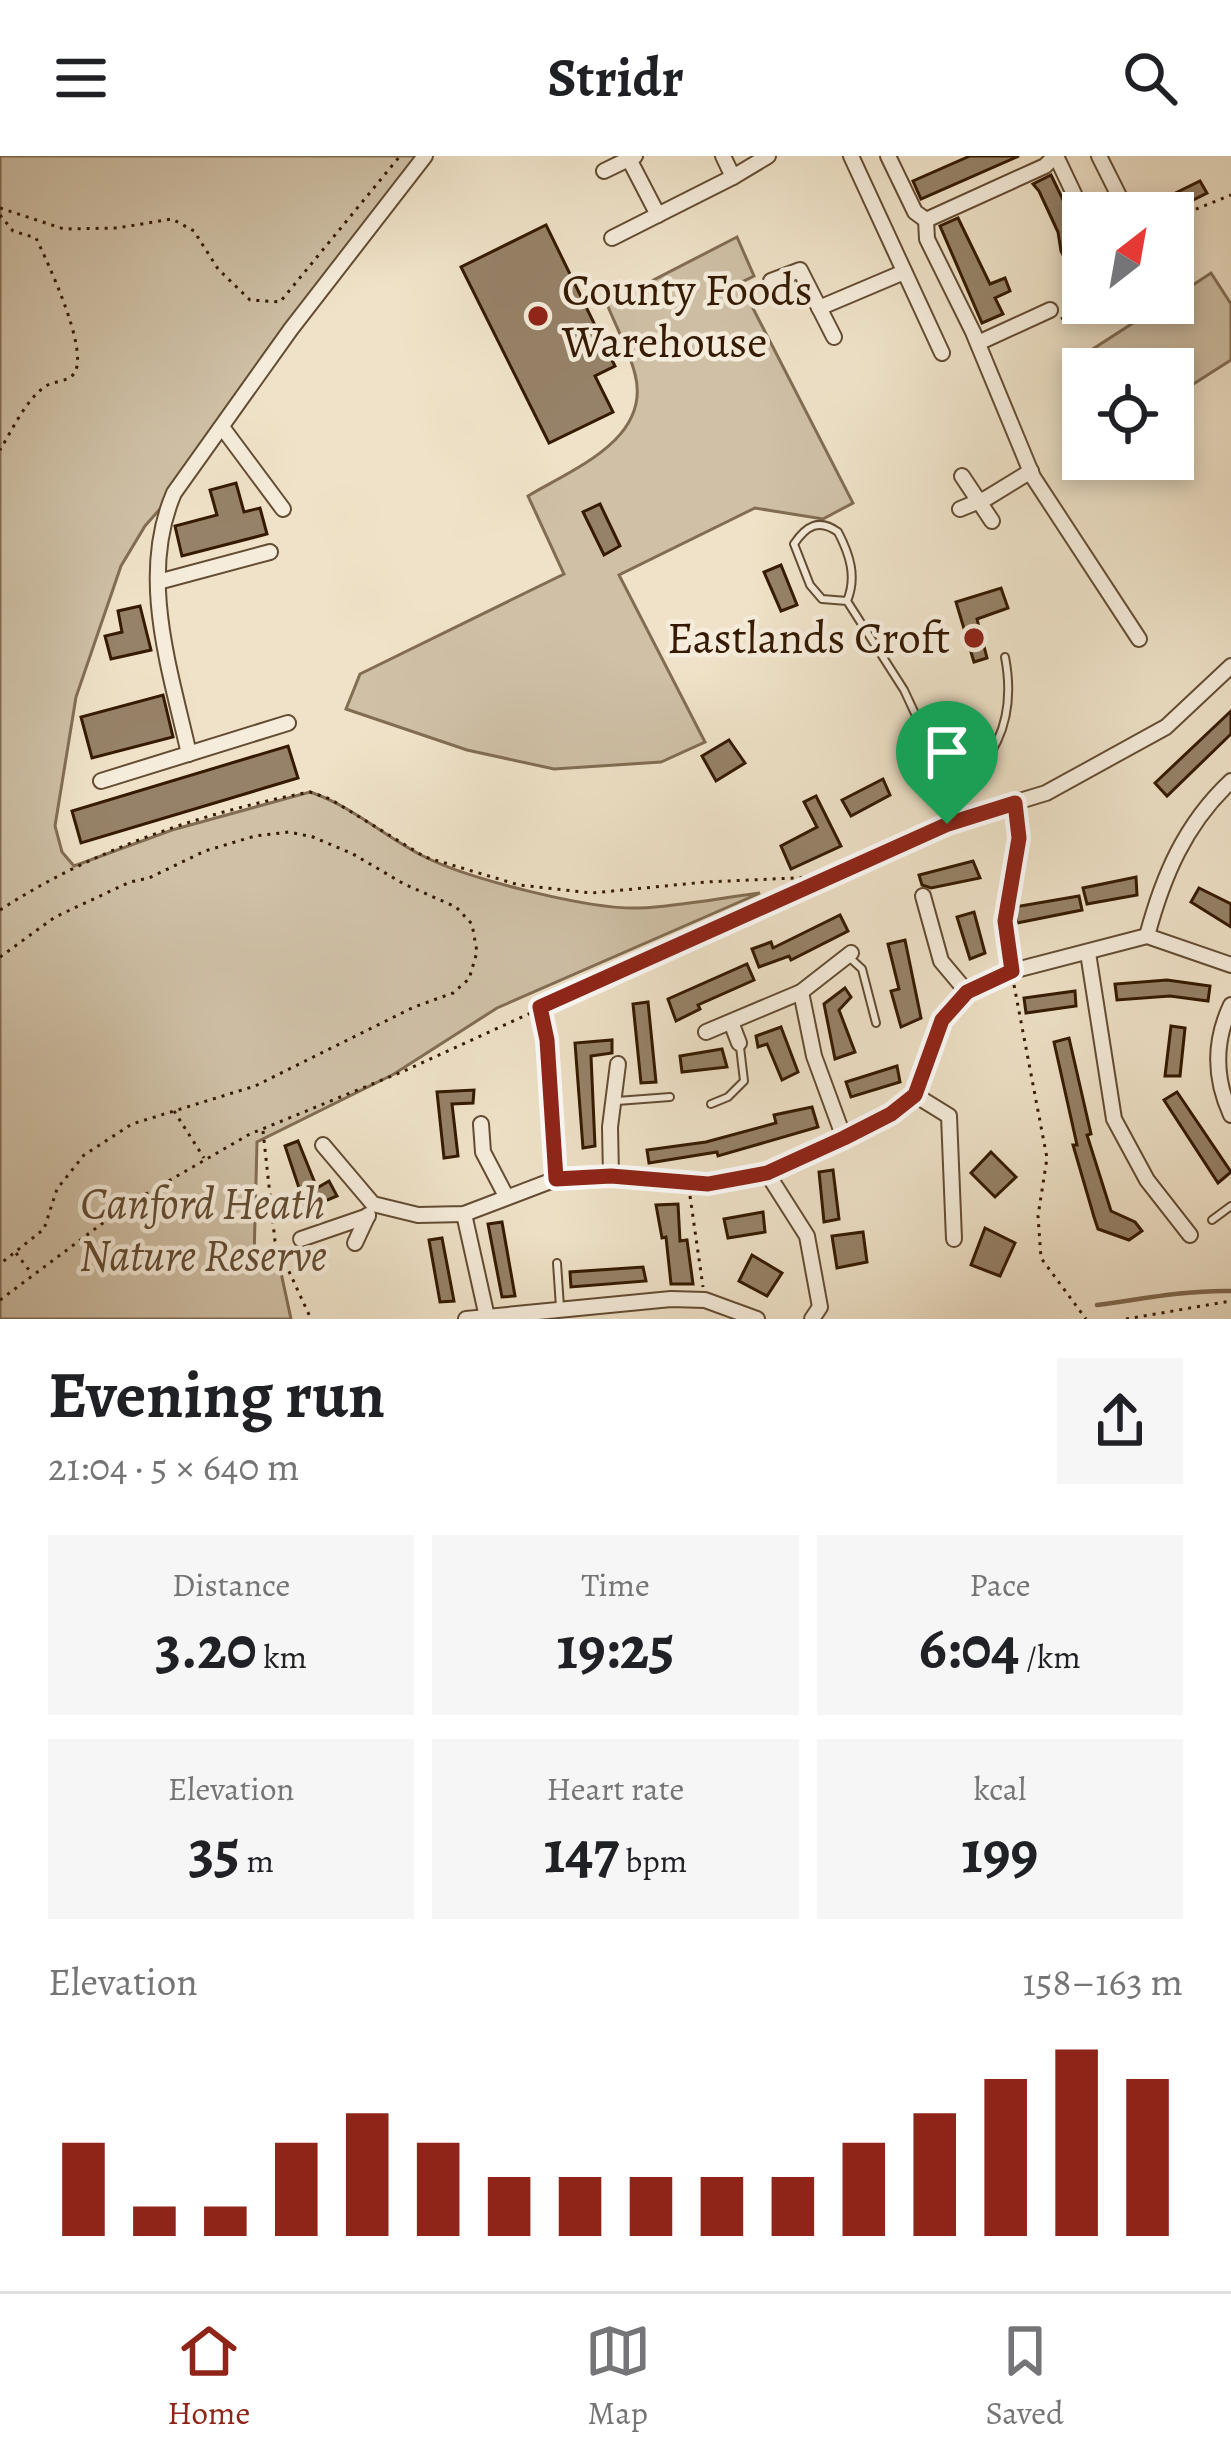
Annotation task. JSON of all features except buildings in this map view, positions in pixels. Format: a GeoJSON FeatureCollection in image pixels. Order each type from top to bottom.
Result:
{"type":"FeatureCollection","features":[{"type":"Feature","properties":{"kind":"street"},"geometry":{"type":"LineString","coordinates":[[189,754],[158,608],[158,551],[167,510],[174,493],[320,289],[425,156]]}},
{"type":"Feature","properties":{"kind":"street"},"geometry":{"type":"LineString","coordinates":[[723,156],[733,177]]}},
{"type":"Feature","properties":{"kind":"street"},"geometry":{"type":"LineString","coordinates":[[612,238],[768,156]]}},
{"type":"Feature","properties":{"kind":"street"},"geometry":{"type":"LineString","coordinates":[[851,156],[942,353]]}},
{"type":"Feature","properties":{"kind":"street"},"geometry":{"type":"LineString","coordinates":[[888,156],[915,212],[926,220]]}},
{"type":"Feature","properties":{"kind":"street"},"geometry":{"type":"LineString","coordinates":[[926,220],[1045,166],[1055,156],[1073,192]]}},
{"type":"Feature","properties":{"kind":"street"},"geometry":{"type":"LineString","coordinates":[[1099,156],[1117,192]]}},
{"type":"Feature","properties":{"kind":"street"},"geometry":{"type":"LineString","coordinates":[[604,171],[632,158],[658,215]]}},
{"type":"Feature","properties":{"kind":"street"},"geometry":{"type":"LineString","coordinates":[[926,220],[927,239],[978,343],[1030,471],[1139,639]]}},
{"type":"Feature","properties":{"kind":"street"},"geometry":{"type":"LineString","coordinates":[[771,281],[800,270],[834,337]]}},
{"type":"Feature","properties":{"kind":"street"},"geometry":{"type":"LineString","coordinates":[[819,308],[904,272]]}},
{"type":"Feature","properties":{"kind":"street"},"geometry":{"type":"LineString","coordinates":[[978,343],[1050,310]]}},
{"type":"Feature","properties":{"kind":"street"},"geometry":{"type":"LineString","coordinates":[[222,427],[284,509]]}},
{"type":"Feature","properties":{"kind":"street"},"geometry":{"type":"LineString","coordinates":[[960,509],[1030,471]]}},
{"type":"Feature","properties":{"kind":"street"},"geometry":{"type":"LineString","coordinates":[[962,476],[992,520]]}},
{"type":"Feature","properties":{"kind":"street"},"geometry":{"type":"LineString","coordinates":[[158,582],[270,552]]}},
{"type":"Feature","properties":{"kind":"street"},"geometry":{"type":"LineString","coordinates":[[830,877],[945,819],[1046,793],[1166,727],[1231,665]]}},
{"type":"Feature","properties":{"kind":"street"},"geometry":{"type":"LineString","coordinates":[[100,781],[288,722]]}},
{"type":"Feature","properties":{"kind":"street"},"geometry":{"type":"LineString","coordinates":[[1147,936],[1163,875],[1211,800],[1231,781]]}},
{"type":"Feature","properties":{"kind":"street"},"geometry":{"type":"LineString","coordinates":[[923,896],[940,961],[967,992]]}},
{"type":"Feature","properties":{"kind":"street"},"geometry":{"type":"LineString","coordinates":[[301,1239],[370,1210],[464,1214],[556,1179],[611,1176],[708,1184],[767,1173],[891,1114],[915,1095],[942,1020],[967,992],[1012,971],[1147,936],[1231,965]]}},
{"type":"Feature","properties":{"kind":"street"},"geometry":{"type":"LineString","coordinates":[[1088,952],[1114,1119],[1147,1180],[1190,1235]]}},
{"type":"Feature","properties":{"kind":"street"},"geometry":{"type":"LineString","coordinates":[[706,1032],[801,992],[849,954]]}},
{"type":"Feature","properties":{"kind":"street"},"geometry":{"type":"LineString","coordinates":[[801,992],[814,1056],[844,1138]]}},
{"type":"Feature","properties":{"kind":"street"},"geometry":{"type":"LineString","coordinates":[[1231,1004],[1216,1052],[1222,1096],[1231,1114]]}},
{"type":"Feature","properties":{"kind":"street"},"geometry":{"type":"LineString","coordinates":[[730,1022],[739,1043]]}},
{"type":"Feature","properties":{"kind":"street"},"geometry":{"type":"LineString","coordinates":[[611,1176],[618,1064]]}},
{"type":"Feature","properties":{"kind":"street"},"geometry":{"type":"LineString","coordinates":[[915,1095],[949,1116],[954,1239]]}},
{"type":"Feature","properties":{"kind":"street"},"geometry":{"type":"LineString","coordinates":[[481,1124],[483,1153],[506,1196]]}},
{"type":"Feature","properties":{"kind":"street"},"geometry":{"type":"LineString","coordinates":[[323,1144],[370,1210]]}},
{"type":"Feature","properties":{"kind":"street"},"geometry":{"type":"LineString","coordinates":[[767,1173],[807,1236],[820,1307],[812,1319]]}},
{"type":"Feature","properties":{"kind":"street"},"geometry":{"type":"LineString","coordinates":[[355,1243],[370,1210]]}},
{"type":"Feature","properties":{"kind":"street"},"geometry":{"type":"LineString","coordinates":[[464,1214],[487,1317]]}},
{"type":"Feature","properties":{"kind":"street"},"geometry":{"type":"LineString","coordinates":[[466,1319],[560,1310],[712,1308],[757,1319]]}},
{"type":"Feature","properties":{"kind":"lane"},"geometry":{"type":"LineString","coordinates":[[817,524],[838,532],[852,571],[847,602],[822,599],[810,585],[794,544],[806,527],[817,524]]}},
{"type":"Feature","properties":{"kind":"lane"},"geometry":{"type":"LineString","coordinates":[[847,602],[918,720],[945,819]]}},
{"type":"Feature","properties":{"kind":"lane"},"geometry":{"type":"LineString","coordinates":[[945,819],[1000,740],[1010,683],[1005,657]]}},
{"type":"Feature","properties":{"kind":"lane"},"geometry":{"type":"LineString","coordinates":[[849,954],[862,969],[876,1023]]}},
{"type":"Feature","properties":{"kind":"lane"},"geometry":{"type":"LineString","coordinates":[[547,1040],[556,1179]]}},
{"type":"Feature","properties":{"kind":"lane"},"geometry":{"type":"LineString","coordinates":[[711,1104],[728,1097],[745,1081],[739,1043]]}},
{"type":"Feature","properties":{"kind":"lane"},"geometry":{"type":"LineString","coordinates":[[613,1101],[670,1097]]}},
{"type":"Feature","properties":{"kind":"lane"},"geometry":{"type":"LineString","coordinates":[[1212,1220],[1231,1206]]}},
{"type":"Feature","properties":{"kind":"lane"},"geometry":{"type":"LineString","coordinates":[[556,1263],[560,1310]]}},
{"type":"Feature","properties":{"kind":"path"},"geometry":{"type":"LineString","coordinates":[[0,211],[64,229],[117,228],[172,219],[194,231],[218,269],[250,300],[280,302],[400,156]]}},
{"type":"Feature","properties":{"kind":"path"},"geometry":{"type":"LineString","coordinates":[[1194,210],[1231,196]]}},
{"type":"Feature","properties":{"kind":"path"},"geometry":{"type":"LineString","coordinates":[[0,211],[13,231],[37,238],[57,281],[78,352],[77,369],[70,378],[49,382],[37,392],[0,450]]}},
{"type":"Feature","properties":{"kind":"path"},"geometry":{"type":"LineString","coordinates":[[0,910],[44,881],[94,859],[172,830],[310,792],[330,799],[424,857],[518,886],[592,893],[830,877]]}},
{"type":"Feature","properties":{"kind":"path"},"geometry":{"type":"LineString","coordinates":[[1015,803],[1019,838],[1005,921],[1047,1158],[1038,1216],[1041,1258],[1086,1319]]}},
{"type":"Feature","properties":{"kind":"path"},"geometry":{"type":"LineString","coordinates":[[0,957],[55,917],[130,882],[149,878],[205,850],[289,832],[353,854],[456,907],[472,924],[477,952],[469,979],[453,993],[414,1007],[255,1086],[132,1124],[84,1155],[57,1189],[44,1229],[0,1264]]}},
{"type":"Feature","properties":{"kind":"path"},"geometry":{"type":"LineString","coordinates":[[0,1300],[127,1204],[262,1129],[404,1071],[830,877]]}},
{"type":"Feature","properties":{"kind":"path"},"geometry":{"type":"LineString","coordinates":[[540,1007],[547,1040]]}},
{"type":"Feature","properties":{"kind":"path"},"geometry":{"type":"LineString","coordinates":[[173,1109],[206,1160]]}},
{"type":"Feature","properties":{"kind":"path"},"geometry":{"type":"LineString","coordinates":[[262,1129],[275,1241],[311,1319]]}},
{"type":"Feature","properties":{"kind":"path"},"geometry":{"type":"LineString","coordinates":[[688,1182],[712,1308]]}},
{"type":"Feature","properties":{"kind":"path"},"geometry":{"type":"LineString","coordinates":[[15,1252],[33,1276]]}},
{"type":"Feature","properties":{"kind":"path"},"geometry":{"type":"LineString","coordinates":[[1126,1319],[1231,1301]]}},
{"type":"Feature","properties":{"kind":"green space","name":"Canford Heath Nature Reserve"},"geometry":{"type":"Polygon","coordinates":[[[0,156],[425,156],[145,526],[121,566],[76,697],[55,826],[62,852],[74,866],[172,830],[310,792],[443,865],[561,898],[640,908],[760,893],[497,1008],[394,1074],[257,1142],[254,1259],[280,1268],[291,1319],[0,1319],[0,156]]]}},
{"type":"Feature","properties":{"kind":"green space"},"geometry":{"type":"Polygon","coordinates":[[[737,237],[754,276],[740,283],[853,503],[823,519],[755,508],[619,575],[705,742],[661,762],[554,769],[467,750],[346,709],[360,674],[564,574],[528,496],[605,449],[632,417],[635,374],[607,304],[737,237]]]}},
{"type":"Feature","properties":{"kind":"green space"},"geometry":{"type":"Polygon","coordinates":[[[1211,273],[1231,304],[1231,360],[1194,384],[1194,348],[1094,348],[1132,324],[1194,324],[1194,284],[1211,273]]]}},
{"type":"Feature","properties":{"kind":"waterway"},"geometry":{"type":"LineString","coordinates":[[1097,1305],[1231,1291]]}},
{"type":"Feature","properties":{"kind":"place","name":"County Foods Warehouse"},"geometry":{"type":"Point","coordinates":[538,316]}},
{"type":"Feature","properties":{"kind":"place","name":"Eastlands Croft"},"geometry":{"type":"Point","coordinates":[974,638]}},
{"type":"Feature","properties":{"kind":"route"},"geometry":{"type":"LineString","coordinates":[[1015,803],[1019,838],[1005,921],[1012,971],[967,992],[942,1020],[915,1095],[891,1114],[767,1173],[708,1184],[611,1176],[556,1179],[547,1040],[540,1007],[947,824],[1015,803]]}}]}
